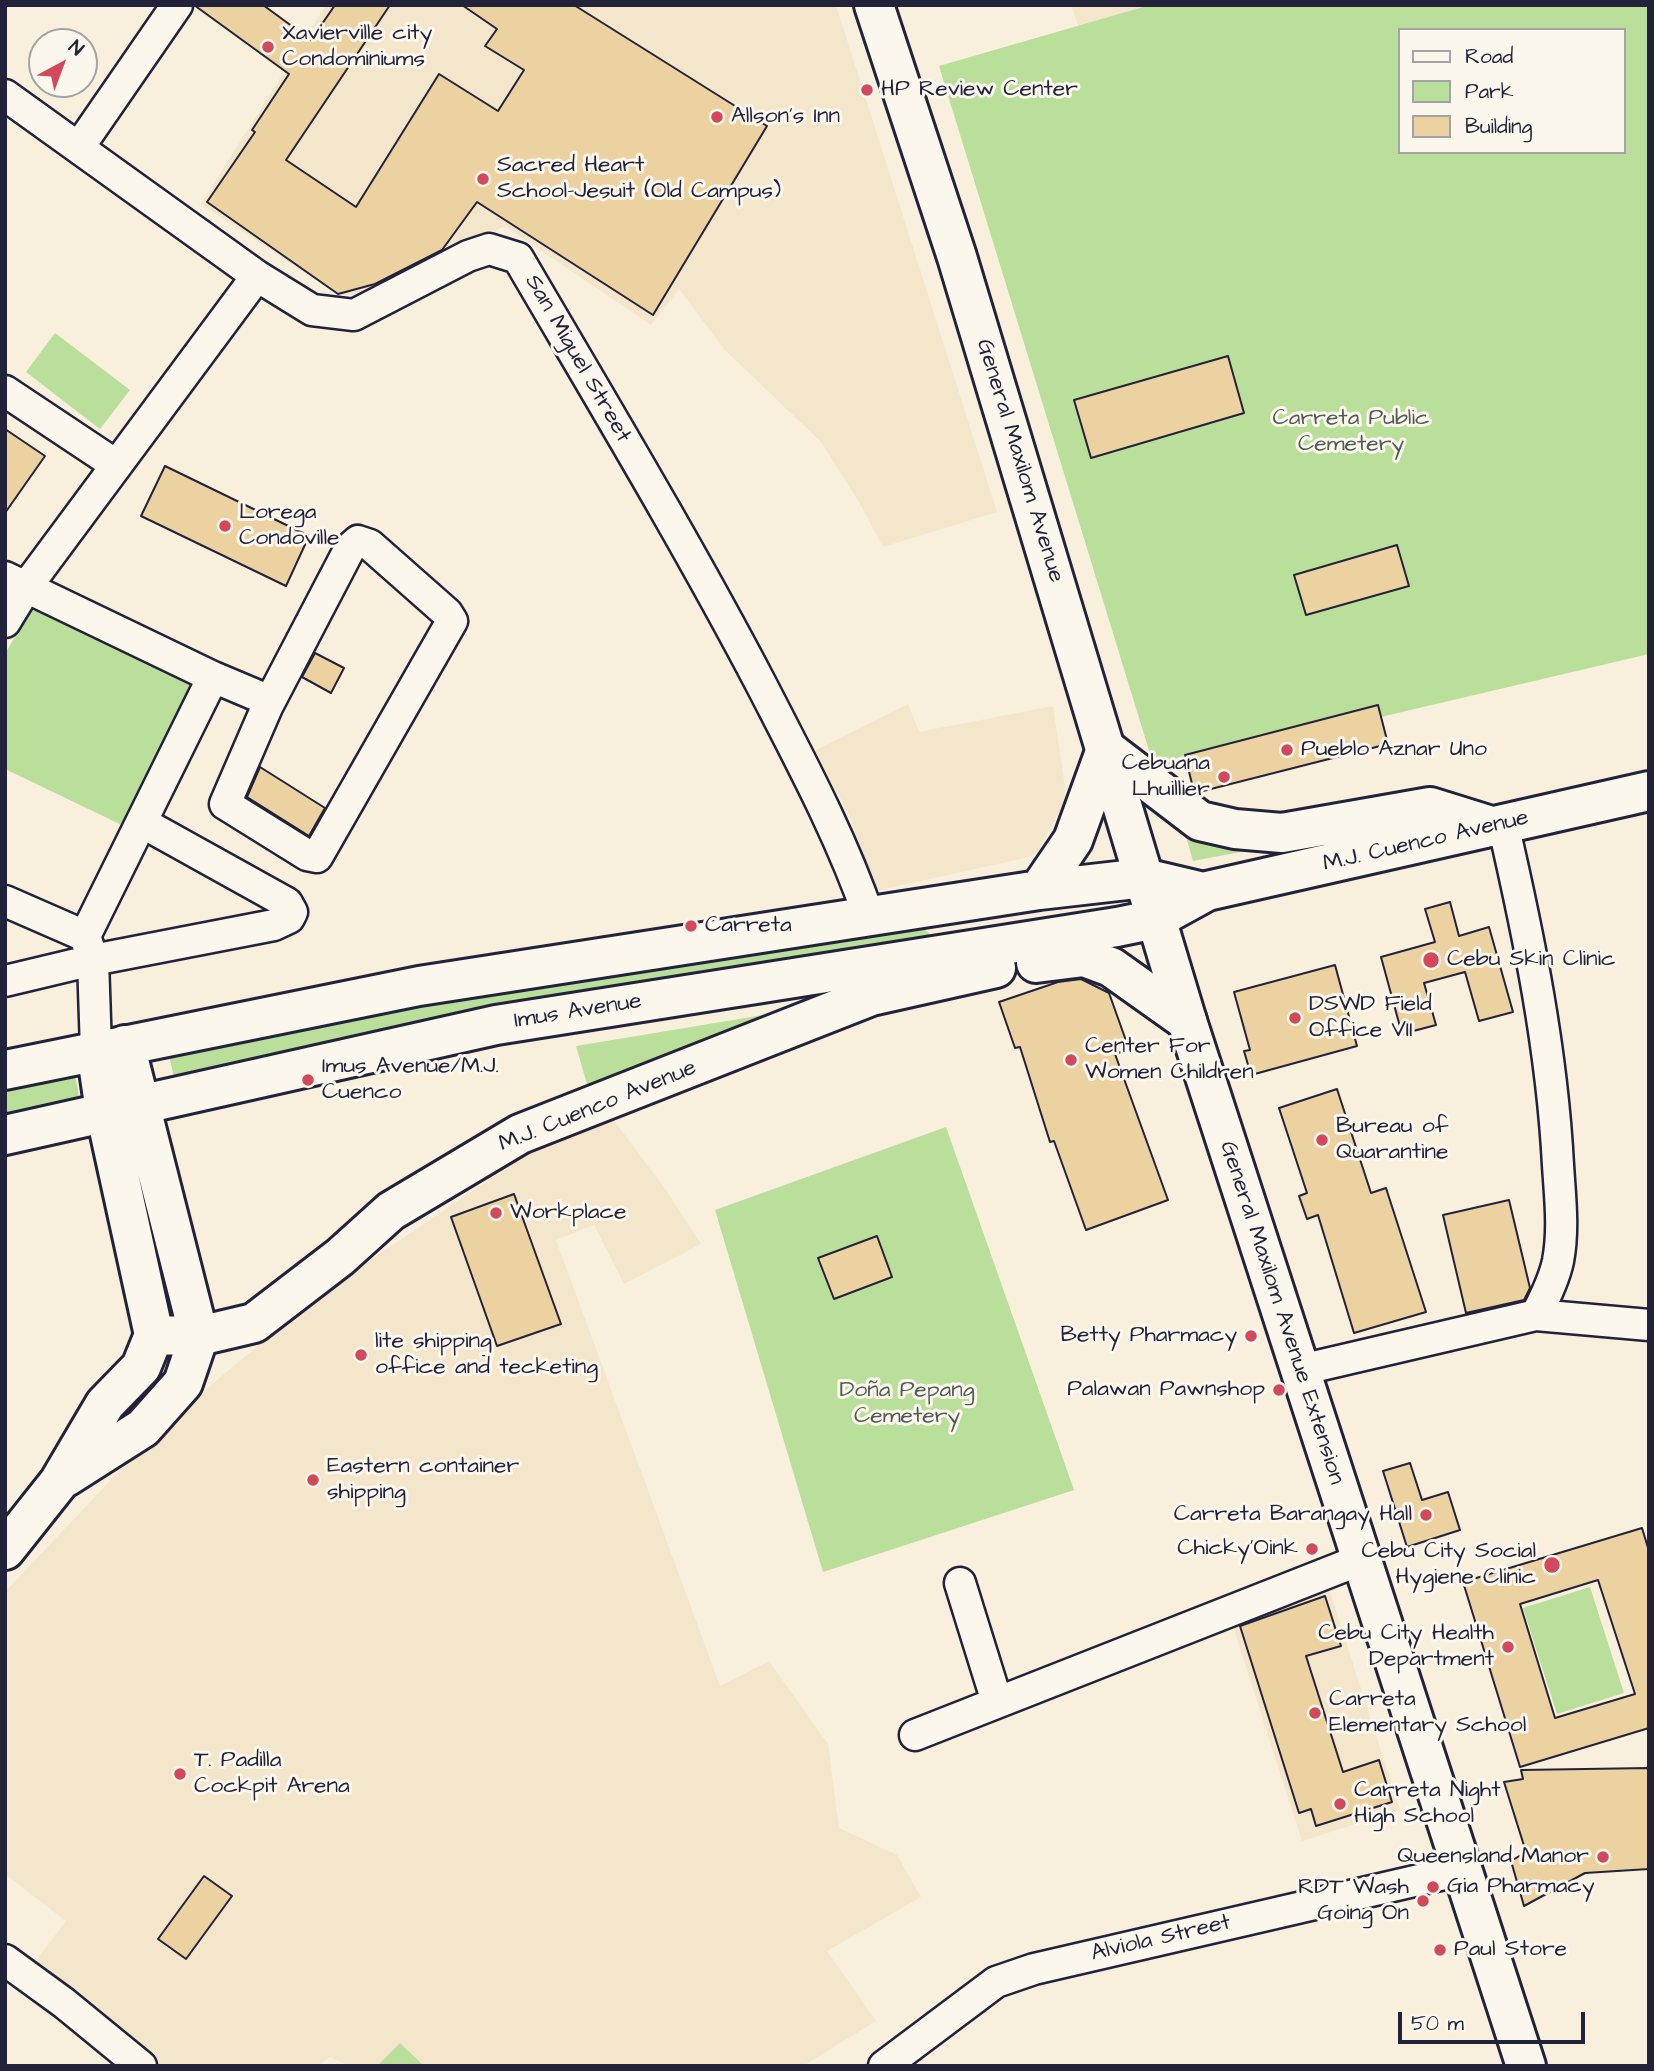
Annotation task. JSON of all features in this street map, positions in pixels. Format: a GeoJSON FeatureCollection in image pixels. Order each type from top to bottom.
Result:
{"type":"FeatureCollection","features":[{"type":"Feature","properties":{"kind":"main road","name":"General Maxilom Avenue"},"geometry":{"type":"LineString","coordinates":[[874,5],[957,257],[1156,919]]}},
{"type":"Feature","properties":{"kind":"main road"},"geometry":{"type":"LineString","coordinates":[[1039,890],[1073,840],[1105,749],[1200,821],[1235,829],[1282,833],[1430,807],[1498,825]]}},
{"type":"Feature","properties":{"kind":"main road","name":"M.J. Cuenco Avenue"},"geometry":{"type":"LineString","coordinates":[[1156,919],[1203,892],[1649,792]]}},
{"type":"Feature","properties":{"kind":"main road"},"geometry":{"type":"LineString","coordinates":[[5,1070],[419,986],[1039,890],[1144,878]]}},
{"type":"Feature","properties":{"kind":"main road","name":"M.J. Cuenco Avenue"},"geometry":{"type":"LineString","coordinates":[[1144,878],[1203,892]]}},
{"type":"Feature","properties":{"kind":"main road","name":"Imus Avenue"},"geometry":{"type":"LineString","coordinates":[[5,1135],[496,1025],[954,955],[1156,919]]}},
{"type":"Feature","properties":{"kind":"main road","name":"General Maxilom Avenue Extension"},"geometry":{"type":"LineString","coordinates":[[1156,919],[1360,1560],[1526,2066]]}},
{"type":"Feature","properties":{"kind":"main road"},"geometry":{"type":"LineString","coordinates":[[954,955],[976,967],[996,968]]}},
{"type":"Feature","properties":{"kind":"main road","name":"M.J. Cuenco Avenue"},"geometry":{"type":"LineString","coordinates":[[154,1335],[199,1336],[254,1324],[340,1257],[391,1211],[520,1134],[871,996],[996,968],[1084,957],[1111,968],[1188,1021]]}},
{"type":"Feature","properties":{"kind":"main road"},"geometry":{"type":"LineString","coordinates":[[5,1550],[59,1482],[105,1404],[141,1367],[154,1335],[110,1047]]}},
{"type":"Feature","properties":{"kind":"main road"},"geometry":{"type":"LineString","coordinates":[[59,1482],[143,1428],[183,1384],[199,1336],[121,1107]]}},
{"type":"Feature","properties":{"kind":"street"},"geometry":{"type":"LineString","coordinates":[[79,147],[177,5]]}},
{"type":"Feature","properties":{"kind":"street","name":"San Miguel Street"},"geometry":{"type":"LineString","coordinates":[[5,94],[257,276],[312,310],[354,315],[467,256],[489,249],[518,258],[702,572],[826,810],[853,870],[869,917]]}},
{"type":"Feature","properties":{"kind":"street"},"geometry":{"type":"LineString","coordinates":[[5,622],[16,582],[116,465],[257,276]]}},
{"type":"Feature","properties":{"kind":"street"},"geometry":{"type":"LineString","coordinates":[[5,391],[116,465]]}},
{"type":"Feature","properties":{"kind":"street"},"geometry":{"type":"LineString","coordinates":[[358,541],[370,545],[447,613],[452,621],[317,857],[307,855],[225,804],[270,701],[350,548],[358,541]]}},
{"type":"Feature","properties":{"kind":"street"},"geometry":{"type":"LineString","coordinates":[[16,582],[213,677],[270,701]]}},
{"type":"Feature","properties":{"kind":"street"},"geometry":{"type":"LineString","coordinates":[[110,1047],[96,1007],[89,948],[143,823],[213,677]]}},
{"type":"Feature","properties":{"kind":"street"},"geometry":{"type":"LineString","coordinates":[[5,981],[89,948],[274,925],[289,918],[292,912],[287,904],[143,823]]}},
{"type":"Feature","properties":{"kind":"street"},"geometry":{"type":"LineString","coordinates":[[1498,825],[1523,911],[1544,1030],[1557,1139],[1562,1233],[1557,1263],[1536,1315]]}},
{"type":"Feature","properties":{"kind":"street"},"geometry":{"type":"LineString","coordinates":[[5,901],[47,918],[89,948]]}},
{"type":"Feature","properties":{"kind":"street"},"geometry":{"type":"LineString","coordinates":[[5,927],[47,918]]}},
{"type":"Feature","properties":{"kind":"street"},"geometry":{"type":"LineString","coordinates":[[1300,1370],[1536,1315],[1649,1325]]}},
{"type":"Feature","properties":{"kind":"street"},"geometry":{"type":"LineString","coordinates":[[915,1735],[1360,1560]]}},
{"type":"Feature","properties":{"kind":"street"},"geometry":{"type":"LineString","coordinates":[[960,1583],[997,1702]]}},
{"type":"Feature","properties":{"kind":"street","name":"Alviola Street"},"geometry":{"type":"LineString","coordinates":[[884,2066],[996,1982],[1034,1969],[1462,1870]]}},
{"type":"Feature","properties":{"kind":"street"},"geometry":{"type":"LineString","coordinates":[[5,1960],[142,2066]]}},
{"type":"Feature","properties":{"kind":"shaded area","name":"Sacred Heart School-Jesuit (Old Campus)"},"geometry":{"type":"Polygon","coordinates":[[[326,5],[836,5],[997,512],[883,547],[859,502],[821,442],[724,349],[679,289],[651,325],[505,226],[361,295],[337,294],[201,204],[326,5]]]}},
{"type":"Feature","properties":{"kind":"shaded area"},"geometry":{"type":"Polygon","coordinates":[[[1071,5],[1162,5],[1080,30],[1071,5]]]}},
{"type":"Feature","properties":{"kind":"shaded area"},"geometry":{"type":"Polygon","coordinates":[[[908,704],[919,732],[1053,706],[1065,787],[1064,803],[1038,851],[1029,857],[875,891],[850,816],[814,751],[908,704]]]}},
{"type":"Feature","properties":{"kind":"shaded area"},"geometry":{"type":"Polygon","coordinates":[[[609,1114],[666,1190],[701,1244],[624,1284],[594,1225],[556,1240],[720,1686],[769,1661],[828,1744],[839,1828],[897,1855],[921,1897],[827,1951],[876,2021],[803,2066],[424,2066],[400,2043],[377,2066],[349,2066],[330,2057],[318,2066],[158,2066],[35,1962],[66,1921],[5,1874],[5,1592],[160,1428],[316,1297],[524,1156],[609,1114]]]}},
{"type":"Feature","properties":{"kind":"shaded area","name":"Carreta Elementary School"},"geometry":{"type":"Polygon","coordinates":[[[1328,1586],[1400,1810],[1302,1841],[1230,1617],[1328,1586]]]}},
{"type":"Feature","properties":{"kind":"green space","name":"Carreta Public Cemetery"},"geometry":{"type":"Polygon","coordinates":[[[1150,5],[1649,5],[1649,654],[1155,770],[939,66],[1150,5]]]}},
{"type":"Feature","properties":{"kind":"green space"},"geometry":{"type":"Polygon","coordinates":[[[55,333],[130,390],[100,429],[26,372],[55,333]]]}},
{"type":"Feature","properties":{"kind":"green space"},"geometry":{"type":"Polygon","coordinates":[[[33,605],[197,686],[126,827],[5,769],[5,654],[33,605]]]}},
{"type":"Feature","properties":{"kind":"green space"},"geometry":{"type":"Polygon","coordinates":[[[1189,834],[1261,848],[1193,861],[1187,840],[1189,834]]]}},
{"type":"Feature","properties":{"kind":"green space"},"geometry":{"type":"Polygon","coordinates":[[[922,908],[924,929],[954,955],[178,1095],[165,1038],[922,908]]]}},
{"type":"Feature","properties":{"kind":"green space"},"geometry":{"type":"Polygon","coordinates":[[[860,999],[589,1091],[576,1046],[860,999]]]}},
{"type":"Feature","properties":{"kind":"green space"},"geometry":{"type":"Polygon","coordinates":[[[71,1055],[83,1116],[5,1134],[5,1070],[71,1055]]]}},
{"type":"Feature","properties":{"kind":"green space","name":"Doña Pepang Cemetery"},"geometry":{"type":"Polygon","coordinates":[[[946,1127],[1074,1490],[823,1572],[715,1210],[946,1127]]]}},
{"type":"Feature","properties":{"kind":"green space"},"geometry":{"type":"Polygon","coordinates":[[[1590,1587],[1624,1693],[1557,1714],[1523,1608],[1590,1587]]]}},
{"type":"Feature","properties":{"kind":"green space"},"geometry":{"type":"Polygon","coordinates":[[[400,2043],[424,2066],[377,2066],[400,2043]]]}},
{"type":"Feature","properties":{"kind":"building","name":"Sacred Heart School-Jesuit (Old Campus)"},"geometry":{"type":"Polygon","coordinates":[[[194,5],[263,5],[311,40],[335,5],[390,5],[286,160],[356,207],[439,74],[498,111],[524,70],[485,46],[497,29],[462,5],[574,5],[767,126],[653,315],[477,202],[442,250],[375,284],[338,294],[207,202],[255,132],[252,130],[289,74],[194,5]]]}},
{"type":"Feature","properties":{"kind":"building"},"geometry":{"type":"Polygon","coordinates":[[[1228,356],[1244,413],[1091,458],[1074,400],[1228,356]]]}},
{"type":"Feature","properties":{"kind":"building"},"geometry":{"type":"Polygon","coordinates":[[[5,429],[45,456],[5,513],[5,429]]]}},
{"type":"Feature","properties":{"kind":"building","name":"Lorega Condoville"},"geometry":{"type":"Polygon","coordinates":[[[165,466],[309,536],[286,586],[141,516],[165,466]]]}},
{"type":"Feature","properties":{"kind":"building"},"geometry":{"type":"Polygon","coordinates":[[[1397,545],[1409,586],[1306,615],[1294,575],[1397,545]]]}},
{"type":"Feature","properties":{"kind":"building"},"geometry":{"type":"Polygon","coordinates":[[[315,653],[344,668],[331,693],[302,677],[315,653]]]}},
{"type":"Feature","properties":{"kind":"building","name":"Pueblo Aznar Uno"},"geometry":{"type":"Polygon","coordinates":[[[1378,705],[1388,744],[1199,792],[1193,788],[1185,755],[1378,705]]]}},
{"type":"Feature","properties":{"kind":"building"},"geometry":{"type":"Polygon","coordinates":[[[260,767],[325,808],[309,836],[247,797],[260,767]]]}},
{"type":"Feature","properties":{"kind":"building"},"geometry":{"type":"Polygon","coordinates":[[[1450,902],[1459,936],[1489,927],[1513,1012],[1479,1021],[1465,972],[1424,983],[1436,1025],[1402,1034],[1381,957],[1435,942],[1425,909],[1450,902]]]}},
{"type":"Feature","properties":{"kind":"building","name":"DSWD Field Office VII"},"geometry":{"type":"Polygon","coordinates":[[[1335,965],[1357,1046],[1251,1075],[1244,1051],[1250,1050],[1234,992],[1335,965]]]}},
{"type":"Feature","properties":{"kind":"building"},"geometry":{"type":"Polygon","coordinates":[[[1081,979],[1109,993],[1129,1049],[1115,1054],[1168,1200],[1086,1230],[1054,1141],[1050,1142],[1020,1047],[1015,1048],[999,1002],[1058,982],[1081,979]]]}},
{"type":"Feature","properties":{"kind":"building"},"geometry":{"type":"Polygon","coordinates":[[[1337,1089],[1371,1193],[1386,1188],[1426,1312],[1354,1333],[1318,1215],[1307,1219],[1299,1196],[1307,1193],[1279,1108],[1337,1089]]]}},
{"type":"Feature","properties":{"kind":"building"},"geometry":{"type":"Polygon","coordinates":[[[514,1194],[561,1324],[497,1346],[451,1217],[514,1194]]]}},
{"type":"Feature","properties":{"kind":"building"},"geometry":{"type":"Polygon","coordinates":[[[1509,1200],[1530,1288],[1524,1300],[1466,1313],[1443,1215],[1509,1200]]]}},
{"type":"Feature","properties":{"kind":"building"},"geometry":{"type":"Polygon","coordinates":[[[877,1236],[892,1277],[834,1299],[818,1258],[877,1236]]]}},
{"type":"Feature","properties":{"kind":"building","name":"Carreta Barangay Hall"},"geometry":{"type":"Polygon","coordinates":[[[1410,1463],[1422,1500],[1448,1492],[1460,1530],[1407,1547],[1383,1471],[1410,1463]]]}},
{"type":"Feature","properties":{"kind":"building","name":"Cebu City Health Department"},"geometry":{"type":"Polygon","coordinates":[[[1642,1528],[1649,1551],[1649,1728],[1520,1767],[1463,1582],[1642,1528]],[[1598,1580],[1520,1604],[1555,1718],[1635,1694],[1598,1580]]]}},
{"type":"Feature","properties":{"kind":"building","name":"Carreta Elementary School"},"geometry":{"type":"Polygon","coordinates":[[[1325,1596],[1341,1646],[1306,1656],[1343,1772],[1379,1760],[1392,1802],[1316,1826],[1311,1809],[1299,1813],[1240,1626],[1325,1596]]]}},
{"type":"Feature","properties":{"kind":"building"},"geometry":{"type":"Polygon","coordinates":[[[1649,1768],[1649,1869],[1585,1873],[1524,1906],[1511,1861],[1526,1852],[1504,1782],[1523,1779],[1521,1770],[1649,1768]]]}},
{"type":"Feature","properties":{"kind":"building"},"geometry":{"type":"Polygon","coordinates":[[[204,1876],[232,1896],[186,1959],[158,1939],[204,1876]]]}},
{"type":"Feature","properties":{"kind":"place","name":"Xavierville city Condominiums"},"geometry":{"type":"Point","coordinates":[268,47]}},
{"type":"Feature","properties":{"kind":"place","name":"HP Review Center"},"geometry":{"type":"Point","coordinates":[867,90]}},
{"type":"Feature","properties":{"kind":"place","name":"Allson's Inn"},"geometry":{"type":"Point","coordinates":[717,117]}},
{"type":"Feature","properties":{"kind":"place","name":"Sacred Heart School-Jesuit (Old Campus)"},"geometry":{"type":"Point","coordinates":[483,179]}},
{"type":"Feature","properties":{"kind":"place","name":"Lorega Condoville"},"geometry":{"type":"Point","coordinates":[225,526]}},
{"type":"Feature","properties":{"kind":"place","name":"Pueblo Aznar Uno"},"geometry":{"type":"Point","coordinates":[1287,750]}},
{"type":"Feature","properties":{"kind":"place","name":"Cebuana Lhuillier"},"geometry":{"type":"Point","coordinates":[1224,777]}},
{"type":"Feature","properties":{"kind":"place","name":"Carreta"},"geometry":{"type":"Point","coordinates":[691,926]}},
{"type":"Feature","properties":{"kind":"place","name":"Cebu Skin Clinic"},"geometry":{"type":"Point","coordinates":[1431,960]}},
{"type":"Feature","properties":{"kind":"place","name":"DSWD Field Office VII"},"geometry":{"type":"Point","coordinates":[1295,1018]}},
{"type":"Feature","properties":{"kind":"place","name":"Center For Women Children"},"geometry":{"type":"Point","coordinates":[1071,1060]}},
{"type":"Feature","properties":{"kind":"place","name":"Imus Avenue/M.J. Cuenco"},"geometry":{"type":"Point","coordinates":[308,1080]}},
{"type":"Feature","properties":{"kind":"place","name":"Bureau of Quarantine"},"geometry":{"type":"Point","coordinates":[1322,1140]}},
{"type":"Feature","properties":{"kind":"place","name":"Workplace"},"geometry":{"type":"Point","coordinates":[496,1213]}},
{"type":"Feature","properties":{"kind":"place","name":"Betty Pharmacy"},"geometry":{"type":"Point","coordinates":[1251,1336]}},
{"type":"Feature","properties":{"kind":"place","name":"lite shipping office and tecketing"},"geometry":{"type":"Point","coordinates":[361,1355]}},
{"type":"Feature","properties":{"kind":"place","name":"Palawan Pawnshop"},"geometry":{"type":"Point","coordinates":[1279,1390]}},
{"type":"Feature","properties":{"kind":"place","name":"Eastern container shipping"},"geometry":{"type":"Point","coordinates":[313,1480]}},
{"type":"Feature","properties":{"kind":"place","name":"Carreta Barangay Hall"},"geometry":{"type":"Point","coordinates":[1426,1515]}},
{"type":"Feature","properties":{"kind":"place","name":"Chicky'Oink"},"geometry":{"type":"Point","coordinates":[1312,1549]}},
{"type":"Feature","properties":{"kind":"place","name":"Cebu City Social Hygiene Clinic"},"geometry":{"type":"Point","coordinates":[1552,1565]}},
{"type":"Feature","properties":{"kind":"place","name":"Cebu City Health Department"},"geometry":{"type":"Point","coordinates":[1508,1647]}},
{"type":"Feature","properties":{"kind":"place","name":"Carreta Elementary School"},"geometry":{"type":"Point","coordinates":[1315,1713]}},
{"type":"Feature","properties":{"kind":"place","name":"T. Padilla Cockpit Arena"},"geometry":{"type":"Point","coordinates":[180,1774]}},
{"type":"Feature","properties":{"kind":"place","name":"Carreta Night High School"},"geometry":{"type":"Point","coordinates":[1340,1804]}},
{"type":"Feature","properties":{"kind":"place","name":"Queensland Manor"},"geometry":{"type":"Point","coordinates":[1603,1857]}},
{"type":"Feature","properties":{"kind":"place","name":"Gia Pharmacy"},"geometry":{"type":"Point","coordinates":[1433,1887]}},
{"type":"Feature","properties":{"kind":"place","name":"RDT Wash Going On"},"geometry":{"type":"Point","coordinates":[1423,1901]}},
{"type":"Feature","properties":{"kind":"place","name":"Paul Store"},"geometry":{"type":"Point","coordinates":[1440,1950]}}]}
